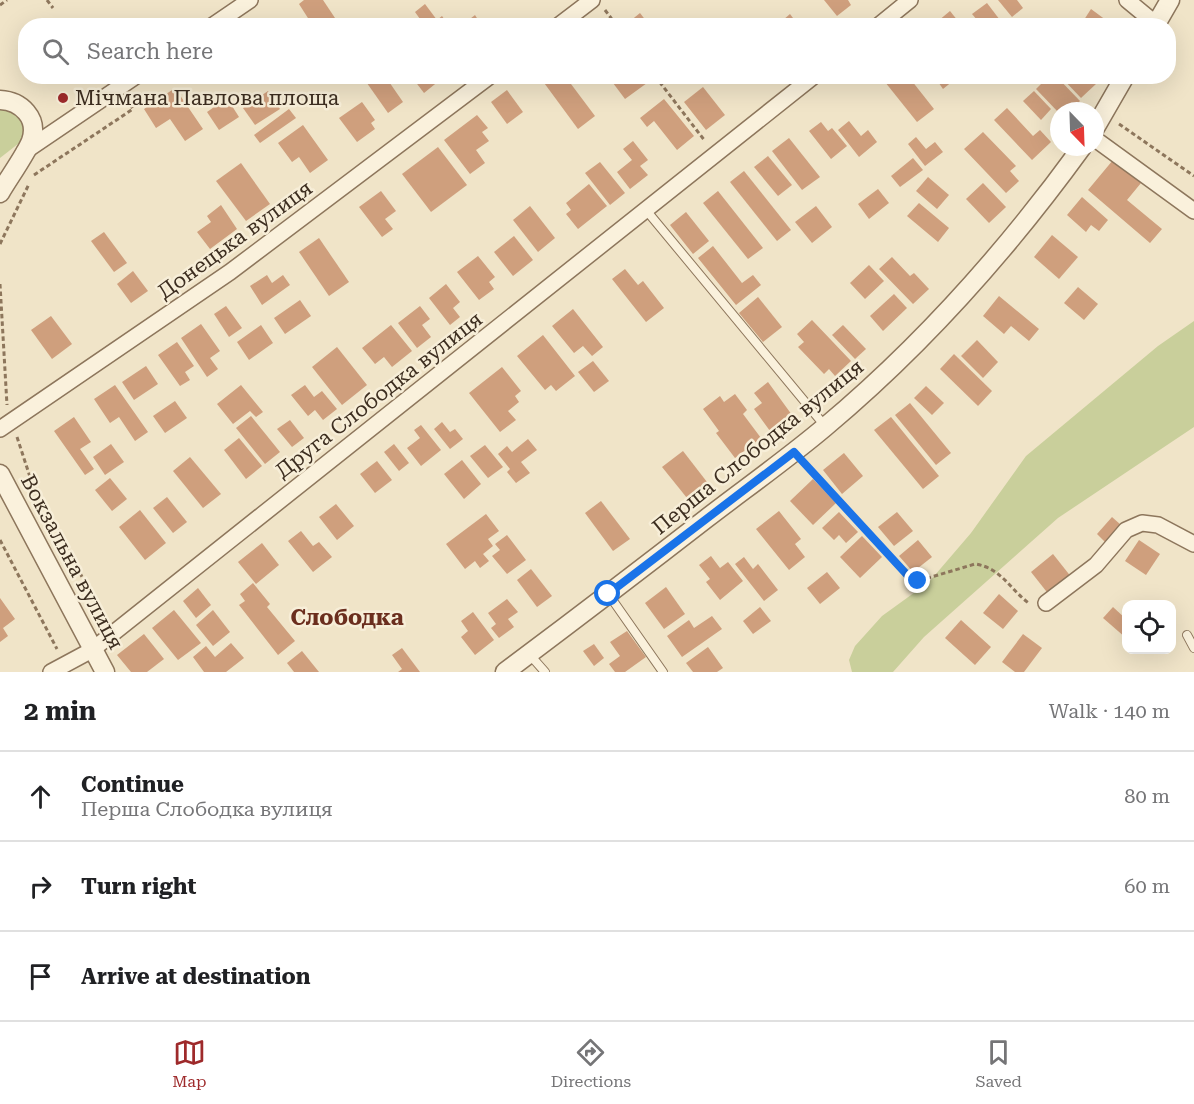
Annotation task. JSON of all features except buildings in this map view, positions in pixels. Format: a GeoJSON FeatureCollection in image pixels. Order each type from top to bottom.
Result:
{"type":"FeatureCollection","features":[{"type":"Feature","properties":{"kind":"street"},"geometry":{"type":"LineString","coordinates":[[224,18],[250,0]]}},
{"type":"Feature","properties":{"kind":"street"},"geometry":{"type":"LineString","coordinates":[[888,18],[910,0]]}},
{"type":"Feature","properties":{"kind":"street"},"geometry":{"type":"LineString","coordinates":[[1127,0],[1148,18]]}},
{"type":"Feature","properties":{"kind":"street"},"geometry":{"type":"LineString","coordinates":[[1160,18],[1170,0]]}},
{"type":"Feature","properties":{"kind":"street"},"geometry":{"type":"LineString","coordinates":[[573,18],[598,4]]}},
{"type":"Feature","properties":{"kind":"street"},"geometry":{"type":"LineString","coordinates":[[0,168],[124,84]]}},
{"type":"Feature","properties":{"kind":"street","name":"Донецька вулиця"},"geometry":{"type":"LineString","coordinates":[[0,429],[230,272],[479,84]]}},
{"type":"Feature","properties":{"kind":"street","name":"Друга Слободка вулиця"},"geometry":{"type":"LineString","coordinates":[[58,668],[92,650],[804,84]]}},
{"type":"Feature","properties":{"kind":"street"},"geometry":{"type":"LineString","coordinates":[[1104,112],[1120,84]]}},
{"type":"Feature","properties":{"kind":"street"},"geometry":{"type":"LineString","coordinates":[[0,100],[12,101],[22,107],[45,138]]}},
{"type":"Feature","properties":{"kind":"street"},"geometry":{"type":"LineString","coordinates":[[0,193],[31,142],[33,129],[30,117]]}},
{"type":"Feature","properties":{"kind":"street"},"geometry":{"type":"LineString","coordinates":[[1104,146],[1194,211]]}},
{"type":"Feature","properties":{"kind":"street","name":"Перша Слободка вулиця"},"geometry":{"type":"LineString","coordinates":[[505,672],[825,427],[935,325],[1042,202],[1075,156]]}},
{"type":"Feature","properties":{"kind":"street","name":"Вокзальна вулиця"},"geometry":{"type":"LineString","coordinates":[[0,474],[105,672]]}},
{"type":"Feature","properties":{"kind":"street"},"geometry":{"type":"LineString","coordinates":[[1046,603],[1096,565],[1126,530],[1142,523],[1158,525],[1194,544]]}},
{"type":"Feature","properties":{"kind":"lane"},"geometry":{"type":"LineString","coordinates":[[646,210],[825,427]]}},
{"type":"Feature","properties":{"kind":"lane"},"geometry":{"type":"LineString","coordinates":[[608,594],[663,672]]}},
{"type":"Feature","properties":{"kind":"lane"},"geometry":{"type":"LineString","coordinates":[[1187,635],[1194,648]]}},
{"type":"Feature","properties":{"kind":"lane"},"geometry":{"type":"LineString","coordinates":[[529,654],[545,672]]}},
{"type":"Feature","properties":{"kind":"path"},"geometry":{"type":"LineString","coordinates":[[0,5],[7,0]]}},
{"type":"Feature","properties":{"kind":"path"},"geometry":{"type":"LineString","coordinates":[[47,0],[53,8]]}},
{"type":"Feature","properties":{"kind":"path"},"geometry":{"type":"LineString","coordinates":[[598,4],[610,18]]}},
{"type":"Feature","properties":{"kind":"path"},"geometry":{"type":"LineString","coordinates":[[662,84],[715,155]]}},
{"type":"Feature","properties":{"kind":"path"},"geometry":{"type":"LineString","coordinates":[[0,244],[34,175],[133,109]]}},
{"type":"Feature","properties":{"kind":"path"},"geometry":{"type":"LineString","coordinates":[[1104,124],[1194,176]]}},
{"type":"Feature","properties":{"kind":"path"},"geometry":{"type":"LineString","coordinates":[[0,284],[5,397]]}},
{"type":"Feature","properties":{"kind":"path"},"geometry":{"type":"LineString","coordinates":[[794,452],[910,578],[918,581],[975,564],[997,570],[1030,604],[1046,603]]}},
{"type":"Feature","properties":{"kind":"path"},"geometry":{"type":"LineString","coordinates":[[31,480],[100,611]]}},
{"type":"Feature","properties":{"kind":"path"},"geometry":{"type":"LineString","coordinates":[[0,540],[58,668]]}},
{"type":"Feature","properties":{"kind":"green space"},"geometry":{"type":"Polygon","coordinates":[[[0,107],[9,107],[27,124],[23,140],[0,158],[0,107]]]}},
{"type":"Feature","properties":{"kind":"green space"},"geometry":{"type":"Polygon","coordinates":[[[1194,321],[1194,427],[1058,518],[924,637],[893,672],[852,672],[849,660],[855,646],[882,616],[929,582],[971,533],[1026,456],[1158,346],[1194,321]]]}},
{"type":"Feature","properties":{"kind":"place","name":"Мічмана Павлова площа"},"geometry":{"type":"Point","coordinates":[63,98]}},
{"type":"Feature","properties":{"kind":"district","name":"Слободка"},"geometry":{"type":"Point","coordinates":[347,617]}},
{"type":"Feature","properties":{"kind":"route"},"geometry":{"type":"LineString","coordinates":[[608,594],[794,452],[910,578],[918,581]]}}]}
